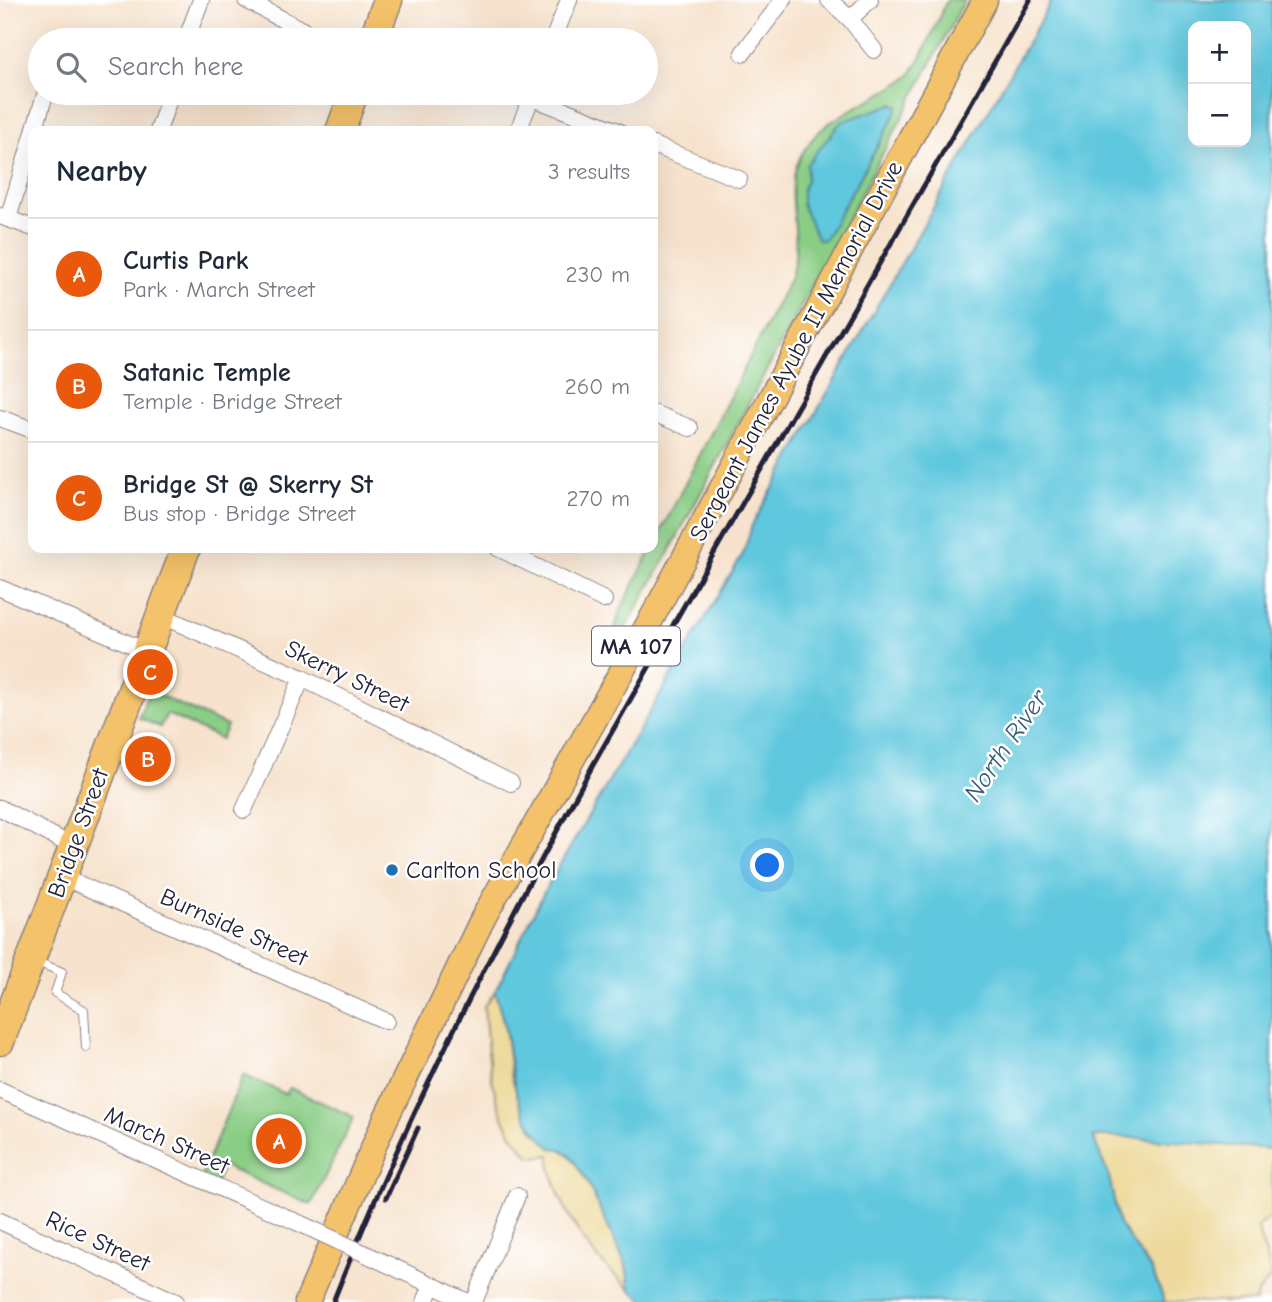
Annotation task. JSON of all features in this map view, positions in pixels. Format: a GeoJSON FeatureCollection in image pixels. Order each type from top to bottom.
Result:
{"type":"FeatureCollection","features":[{"type":"Feature","properties":{"kind":"highway"},"geometry":{"type":"LineString","coordinates":[[380,28],[388,0]]}},
{"type":"Feature","properties":{"kind":"highway"},"geometry":{"type":"LineString","coordinates":[[342,126],[350,105]]}},
{"type":"Feature","properties":{"kind":"highway","name":"Bridge Street"},"geometry":{"type":"LineString","coordinates":[[0,1041],[184,553]]}},
{"type":"Feature","properties":{"kind":"main road","name":"Sergeant James Ayube II Memorial Drive"},"geometry":{"type":"LineString","coordinates":[[307,1302],[385,1120],[483,918],[654,614],[985,0]]}},
{"type":"Feature","properties":{"kind":"street"},"geometry":{"type":"LineString","coordinates":[[190,28],[201,0]]}},
{"type":"Feature","properties":{"kind":"street"},"geometry":{"type":"LineString","coordinates":[[246,0],[298,28]]}},
{"type":"Feature","properties":{"kind":"street"},"geometry":{"type":"LineString","coordinates":[[558,28],[569,0]]}},
{"type":"Feature","properties":{"kind":"street"},"geometry":{"type":"LineString","coordinates":[[743,53],[783,0]]}},
{"type":"Feature","properties":{"kind":"street"},"geometry":{"type":"LineString","coordinates":[[829,0],[850,19],[874,50]]}},
{"type":"Feature","properties":{"kind":"street"},"geometry":{"type":"LineString","coordinates":[[850,19],[870,0]]}},
{"type":"Feature","properties":{"kind":"street"},"geometry":{"type":"LineString","coordinates":[[36,126],[42,105]]}},
{"type":"Feature","properties":{"kind":"street"},"geometry":{"type":"LineString","coordinates":[[160,126],[167,105]]}},
{"type":"Feature","properties":{"kind":"street"},"geometry":{"type":"LineString","coordinates":[[519,126],[525,105]]}},
{"type":"Feature","properties":{"kind":"street"},"geometry":{"type":"LineString","coordinates":[[555,105],[606,126]]}},
{"type":"Feature","properties":{"kind":"street"},"geometry":{"type":"LineString","coordinates":[[658,147],[739,179]]}},
{"type":"Feature","properties":{"kind":"street"},"geometry":{"type":"LineString","coordinates":[[28,150],[4,218],[28,226]]}},
{"type":"Feature","properties":{"kind":"street"},"geometry":{"type":"LineString","coordinates":[[658,415],[690,428]]}},
{"type":"Feature","properties":{"kind":"street"},"geometry":{"type":"LineString","coordinates":[[0,418],[28,428]]}},
{"type":"Feature","properties":{"kind":"street"},"geometry":{"type":"LineString","coordinates":[[508,553],[604,600]]}},
{"type":"Feature","properties":{"kind":"street"},"geometry":{"type":"LineString","coordinates":[[0,589],[146,651]]}},
{"type":"Feature","properties":{"kind":"street","name":"Skerry Street"},"geometry":{"type":"LineString","coordinates":[[160,615],[302,678],[510,783]]}},
{"type":"Feature","properties":{"kind":"street"},"geometry":{"type":"LineString","coordinates":[[244,810],[302,678]]}},
{"type":"Feature","properties":{"kind":"street"},"geometry":{"type":"LineString","coordinates":[[0,808],[74,848]]}},
{"type":"Feature","properties":{"kind":"street","name":"Burnside Street"},"geometry":{"type":"LineString","coordinates":[[62,877],[386,1021]]}},
{"type":"Feature","properties":{"kind":"street","name":"March Street"},"geometry":{"type":"LineString","coordinates":[[0,1090],[301,1224],[468,1302]]}},
{"type":"Feature","properties":{"kind":"street"},"geometry":{"type":"LineString","coordinates":[[474,1302],[517,1196]]}},
{"type":"Feature","properties":{"kind":"street","name":"Rice Street"},"geometry":{"type":"LineString","coordinates":[[0,1221],[176,1302]]}},
{"type":"Feature","properties":{"kind":"street"},"geometry":{"type":"LineString","coordinates":[[425,1302],[432,1285]]}},
{"type":"Feature","properties":{"kind":"lane"},"geometry":{"type":"LineString","coordinates":[[31,960],[62,972],[55,993],[84,1010],[86,1047]]}},
{"type":"Feature","properties":{"kind":"green space"},"geometry":{"type":"Polygon","coordinates":[[[947,0],[965,0],[668,554],[615,646],[620,611],[650,553],[658,553],[658,537],[791,277],[796,244],[794,177],[805,148],[830,123],[908,77],[923,53],[947,0]]]}},
{"type":"Feature","properties":{"kind":"green space"},"geometry":{"type":"Polygon","coordinates":[[[149,691],[227,726],[221,739],[167,714],[160,727],[139,718],[149,691]]]}},
{"type":"Feature","properties":{"kind":"green space"},"geometry":{"type":"Polygon","coordinates":[[[243,1075],[286,1094],[290,1088],[354,1117],[311,1205],[223,1166],[214,1186],[200,1179],[243,1075]]]}},
{"type":"Feature","properties":{"kind":"sand"},"geometry":{"type":"Polygon","coordinates":[[[495,992],[506,1032],[511,1075],[523,1111],[534,1132],[570,1155],[587,1181],[626,1265],[630,1289],[595,1255],[577,1230],[558,1192],[550,1155],[531,1157],[517,1142],[507,1125],[499,1106],[490,1067],[484,1006],[495,992]]]}},
{"type":"Feature","properties":{"kind":"sand"},"geometry":{"type":"Polygon","coordinates":[[[1093,1137],[1127,1137],[1272,1149],[1272,1216],[1258,1226],[1271,1277],[1257,1294],[1255,1302],[1165,1302],[1152,1271],[1119,1224],[1109,1177],[1093,1137]]]}},
{"type":"Feature","properties":{"kind":"water","name":"North River"},"geometry":{"type":"Polygon","coordinates":[[[1052,0],[1272,0],[1272,1149],[1127,1137],[1093,1137],[1109,1177],[1119,1224],[1152,1271],[1165,1302],[645,1302],[630,1289],[626,1265],[587,1181],[570,1155],[561,1149],[551,1148],[529,1122],[517,1096],[504,1024],[495,992],[545,890],[744,552],[752,525],[1052,0]]]}},
{"type":"Feature","properties":{"kind":"water"},"geometry":{"type":"Polygon","coordinates":[[[893,104],[898,106],[890,124],[825,239],[818,240],[802,204],[807,164],[841,122],[893,104]]]}},
{"type":"Feature","properties":{"kind":"railway"},"geometry":{"type":"LineString","coordinates":[[333,1302],[422,1096],[557,830],[1030,0]]}},
{"type":"Feature","properties":{"kind":"railway"},"geometry":{"type":"LineString","coordinates":[[386,1198],[418,1128]]}},
{"type":"Feature","properties":{"kind":"place","name":"Bridge St @ Skerry St"},"geometry":{"type":"Point","coordinates":[150,672]}},
{"type":"Feature","properties":{"kind":"place","name":"Satanic Temple"},"geometry":{"type":"Point","coordinates":[148,759]}},
{"type":"Feature","properties":{"kind":"place","name":"Carlton School"},"geometry":{"type":"Point","coordinates":[392,870]}},
{"type":"Feature","properties":{"kind":"place","name":"Curtis Park"},"geometry":{"type":"Point","coordinates":[279,1141]}}]}
